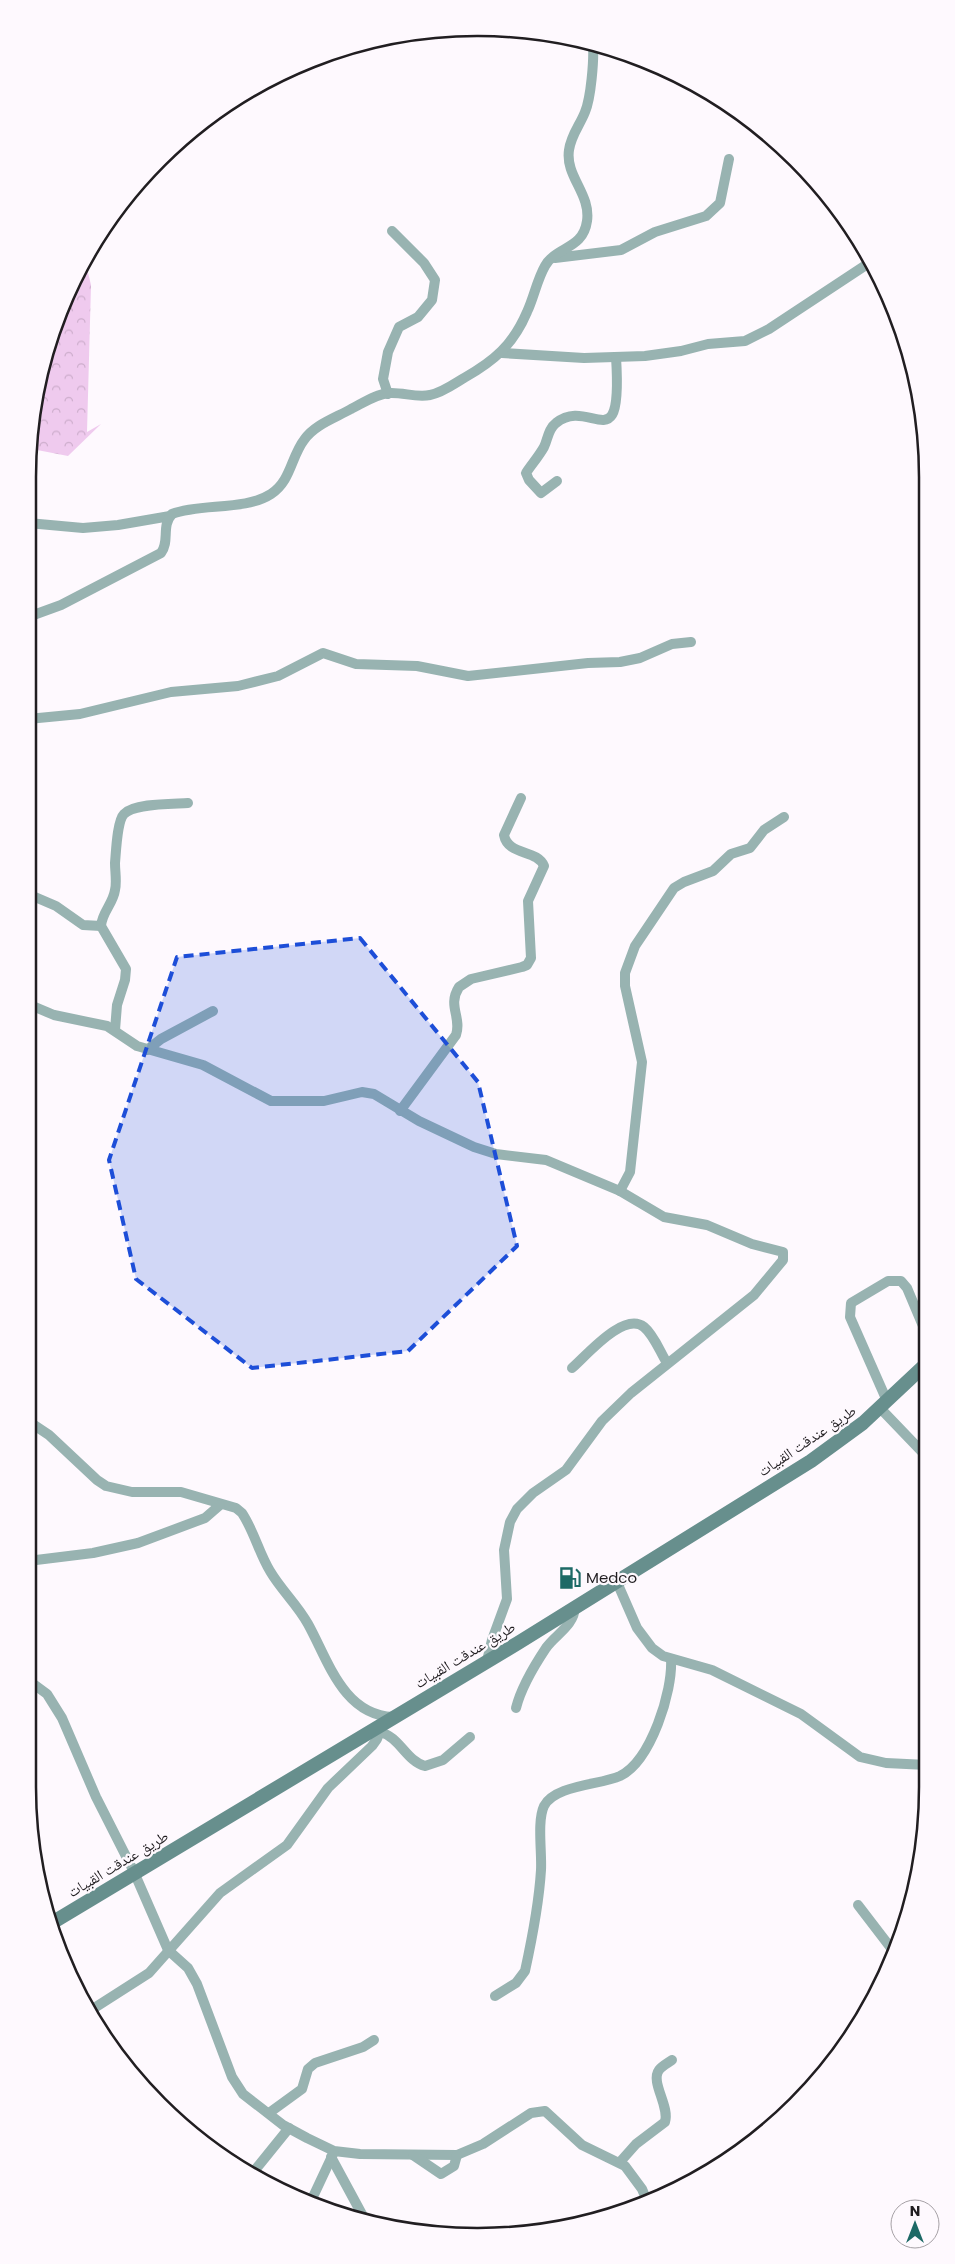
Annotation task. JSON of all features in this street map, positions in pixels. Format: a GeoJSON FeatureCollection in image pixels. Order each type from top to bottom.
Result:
{"type":"FeatureCollection","features":[{"type":"Feature","properties":{"kind":"main road","name":"طريق عندقت القبيات"},"geometry":{"type":"LineString","coordinates":[[57,1920],[487,1662],[616,1580],[811,1461],[845,1438],[919,1371]]}},
{"type":"Feature","properties":{"kind":"street"},"geometry":{"type":"LineString","coordinates":[[36,524],[83,528],[118,525],[170,516],[182,511],[250,502],[266,497],[282,484],[302,442],[313,430],[374,398],[388,394],[433,395],[476,371],[502,353],[520,326],[541,273],[551,259],[579,240],[587,220],[585,196],[573,175],[568,160],[572,137],[586,109],[594,52]]}},
{"type":"Feature","properties":{"kind":"street"},"geometry":{"type":"LineString","coordinates":[[551,259],[621,250],[655,232],[706,216],[720,203],[729,159]]}},
{"type":"Feature","properties":{"kind":"street"},"geometry":{"type":"LineString","coordinates":[[388,394],[383,379],[388,352],[399,326],[418,317],[432,300],[435,280],[424,263],[392,231]]}},
{"type":"Feature","properties":{"kind":"street"},"geometry":{"type":"LineString","coordinates":[[502,353],[584,358],[660,355],[708,344],[745,341],[764,332],[865,266]]}},
{"type":"Feature","properties":{"kind":"street"},"geometry":{"type":"LineString","coordinates":[[557,481],[541,493],[529,480],[526,472],[545,446],[548,433],[554,423],[565,418],[578,417],[601,421],[609,420],[613,416],[616,398],[616,356]]}},
{"type":"Feature","properties":{"kind":"street"},"geometry":{"type":"LineString","coordinates":[[36,614],[61,605],[161,553],[164,547],[165,526],[170,516]]}},
{"type":"Feature","properties":{"kind":"street"},"geometry":{"type":"LineString","coordinates":[[36,719],[62,718],[171,692],[238,686],[278,676],[323,653],[356,664],[410,665],[468,676],[588,663],[620,662],[640,658],[672,644],[691,642]]}},
{"type":"Feature","properties":{"kind":"street"},"geometry":{"type":"LineString","coordinates":[[400,1111],[456,1034],[458,1024],[453,1007],[459,987],[471,979],[527,965],[531,958],[528,901],[544,866],[538,858],[513,849],[505,840],[504,835],[521,798]]}},
{"type":"Feature","properties":{"kind":"street"},"geometry":{"type":"LineString","coordinates":[[115,1030],[117,1005],[126,980],[126,969],[101,926],[102,918],[115,892],[116,852],[122,816],[129,811],[142,808],[188,803]]}},
{"type":"Feature","properties":{"kind":"street"},"geometry":{"type":"LineString","coordinates":[[620,1191],[630,1172],[642,1062],[625,986],[625,973],[631,954],[674,888],[684,882],[714,871],[731,854],[750,848],[764,830],[784,817]]}},
{"type":"Feature","properties":{"kind":"street"},"geometry":{"type":"LineString","coordinates":[[36,897],[56,906],[78,923],[101,926]]}},
{"type":"Feature","properties":{"kind":"street"},"geometry":{"type":"LineString","coordinates":[[36,1007],[54,1015],[100,1024],[115,1030],[128,1041],[147,1050],[203,1065],[271,1101],[324,1101],[368,1092],[379,1096],[400,1111],[484,1151],[541,1158],[620,1191],[664,1217],[707,1225],[752,1244],[781,1251],[784,1254],[783,1260],[754,1295],[667,1363],[602,1421],[566,1470],[533,1493],[517,1510],[510,1522],[504,1550],[506,1599],[492,1640],[487,1662]]}},
{"type":"Feature","properties":{"kind":"street"},"geometry":{"type":"LineString","coordinates":[[147,1050],[160,1039],[213,1011]]}},
{"type":"Feature","properties":{"kind":"street"},"geometry":{"type":"LineString","coordinates":[[919,1316],[907,1288],[901,1281],[888,1281],[851,1303],[850,1317],[884,1404],[919,1447]]}},
{"type":"Feature","properties":{"kind":"street"},"geometry":{"type":"LineString","coordinates":[[572,1368],[613,1332],[628,1323],[637,1324],[646,1329],[667,1363]]}},
{"type":"Feature","properties":{"kind":"street"},"geometry":{"type":"LineString","coordinates":[[36,1427],[49,1435],[97,1480],[106,1486],[132,1492],[167,1490],[181,1492],[220,1505],[236,1508],[246,1518],[263,1559],[276,1581],[298,1607],[335,1679],[346,1692],[385,1724],[392,1737],[414,1760],[425,1766],[443,1760],[470,1737]]}},
{"type":"Feature","properties":{"kind":"street"},"geometry":{"type":"LineString","coordinates":[[36,1560],[93,1553],[138,1543],[197,1521],[211,1514],[220,1505]]}},
{"type":"Feature","properties":{"kind":"street"},"geometry":{"type":"LineString","coordinates":[[616,1580],[629,1612],[646,1641],[658,1653],[671,1659],[712,1670],[801,1714],[860,1757],[886,1763],[919,1765]]}},
{"type":"Feature","properties":{"kind":"street"},"geometry":{"type":"LineString","coordinates":[[516,1708],[523,1688],[547,1647],[572,1620],[575,1607]]}},
{"type":"Feature","properties":{"kind":"street"},"geometry":{"type":"LineString","coordinates":[[495,1996],[516,1983],[525,1971],[541,1872],[541,1821],[546,1803],[557,1794],[619,1776],[635,1764],[665,1707],[671,1684],[671,1659]]}},
{"type":"Feature","properties":{"kind":"street"},"geometry":{"type":"LineString","coordinates":[[36,1686],[47,1694],[55,1705],[96,1798],[134,1872],[168,1950],[188,1968],[197,1984],[232,2077],[238,2088],[288,2128],[333,2154],[457,2155],[488,2141],[531,2113],[545,2111],[582,2145],[620,2162],[632,2174],[643,2195]]}},
{"type":"Feature","properties":{"kind":"street"},"geometry":{"type":"LineString","coordinates":[[95,2007],[150,1973],[159,1964],[168,1950],[220,1893],[287,1846],[328,1788],[372,1746],[385,1724]]}},
{"type":"Feature","properties":{"kind":"street"},"geometry":{"type":"LineString","coordinates":[[858,1905],[889,1944]]}},
{"type":"Feature","properties":{"kind":"street"},"geometry":{"type":"LineString","coordinates":[[269,2113],[302,2089],[308,2068],[315,2063],[363,2047],[374,2040]]}},
{"type":"Feature","properties":{"kind":"street"},"geometry":{"type":"LineString","coordinates":[[620,2162],[636,2144],[665,2122],[666,2109],[657,2076],[659,2069],[672,2060]]}},
{"type":"Feature","properties":{"kind":"street"},"geometry":{"type":"LineString","coordinates":[[256,2168],[288,2128]]}},
{"type":"Feature","properties":{"kind":"street"},"geometry":{"type":"LineString","coordinates":[[314,2196],[333,2154]]}},
{"type":"Feature","properties":{"kind":"street"},"geometry":{"type":"LineString","coordinates":[[333,2154],[361,2212]]}},
{"type":"Feature","properties":{"kind":"street"},"geometry":{"type":"LineString","coordinates":[[413,2156],[441,2174],[454,2166],[457,2155]]}},
{"type":"Feature","properties":{"kind":"highlighted area"},"geometry":{"type":"Polygon","coordinates":[[[360,938],[478,1082],[517,1246],[408,1351],[252,1368],[136,1279],[109,1160],[177,957],[360,938]]]}},
{"type":"Feature","properties":{"kind":"green space"},"geometry":{"type":"Polygon","coordinates":[[[88,271],[91,285],[87,432],[101,424],[68,456],[37,450],[40,420],[51,363],[70,309],[88,271]]]}},
{"type":"Feature","properties":{"kind":"place","name":"Medco"},"geometry":{"type":"Point","coordinates":[570,1578]}}]}
